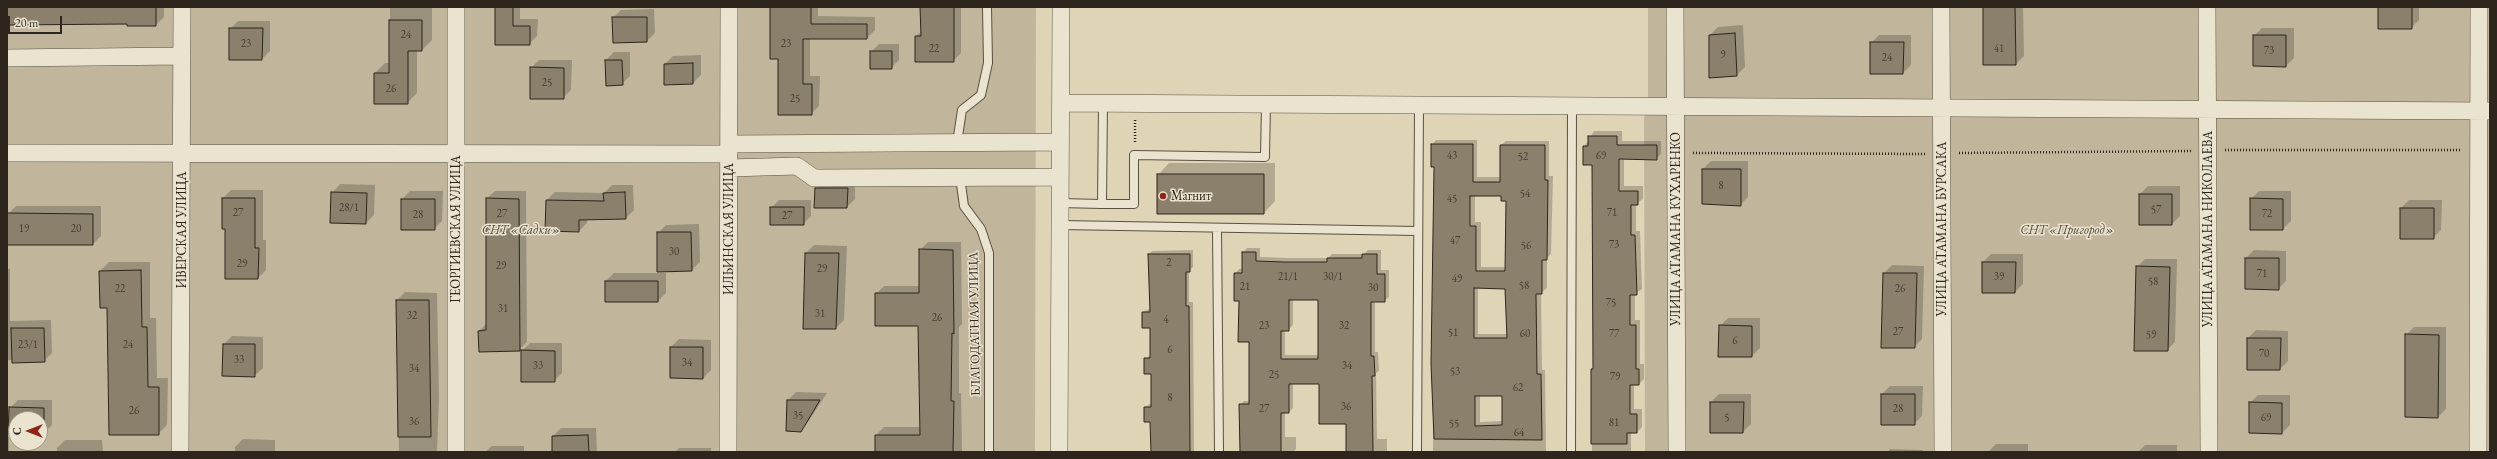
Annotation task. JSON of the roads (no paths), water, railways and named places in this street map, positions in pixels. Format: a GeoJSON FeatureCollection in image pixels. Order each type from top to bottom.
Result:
{"type":"FeatureCollection","features":[{"type":"Feature","properties":{"kind":"street","name":"ИВЕРСКАЯ УЛИЦА"},"geometry":{"type":"LineString","coordinates":[[180,452],[182,7]]}},
{"type":"Feature","properties":{"kind":"street","name":"ГЕОРГИЕВСКАЯ УЛИЦА"},"geometry":{"type":"LineString","coordinates":[[456,7],[456,452]]}},
{"type":"Feature","properties":{"kind":"street","name":"ИЛЬИНСКАЯ УЛИЦА"},"geometry":{"type":"LineString","coordinates":[[728,452],[730,156],[729,7]]}},
{"type":"Feature","properties":{"kind":"street"},"geometry":{"type":"LineString","coordinates":[[1059,452],[1061,7]]}},
{"type":"Feature","properties":{"kind":"street","name":"УЛИЦА АТАМАНА КУХАРЕНКО"},"geometry":{"type":"LineString","coordinates":[[1674,7],[1677,452]]}},
{"type":"Feature","properties":{"kind":"street","name":"УЛИЦА АТАМАНА БУРСАКА"},"geometry":{"type":"LineString","coordinates":[[1941,7],[1943,452]]}},
{"type":"Feature","properties":{"kind":"street","name":"УЛИЦА АТАМАНА НИКОЛАЕВА"},"geometry":{"type":"LineString","coordinates":[[2207,7],[2210,452]]}},
{"type":"Feature","properties":{"kind":"street"},"geometry":{"type":"LineString","coordinates":[[2478,452],[2480,150],[2485,112],[2479,7]]}},
{"type":"Feature","properties":{"kind":"street"},"geometry":{"type":"LineString","coordinates":[[7,58],[182,56]]}},
{"type":"Feature","properties":{"kind":"street"},"geometry":{"type":"LineString","coordinates":[[1061,103],[1675,106],[1941,110],[2207,109],[2485,112]]}},
{"type":"Feature","properties":{"kind":"street"},"geometry":{"type":"LineString","coordinates":[[7,153],[456,153],[730,156],[957,143],[1060,142]]}},
{"type":"Feature","properties":{"kind":"street"},"geometry":{"type":"LineString","coordinates":[[730,156],[797,166],[814,178],[1060,177]]}},
{"type":"Feature","properties":{"kind":"lane"},"geometry":{"type":"LineString","coordinates":[[957,143],[962,110],[981,95],[988,63],[987,7]]}},
{"type":"Feature","properties":{"kind":"lane"},"geometry":{"type":"LineString","coordinates":[[1102,204],[1103,103]]}},
{"type":"Feature","properties":{"kind":"lane"},"geometry":{"type":"LineString","coordinates":[[1060,203],[1134,204],[1134,155],[1265,157],[1266,104]]}},
{"type":"Feature","properties":{"kind":"lane"},"geometry":{"type":"LineString","coordinates":[[1417,452],[1419,105]]}},
{"type":"Feature","properties":{"kind":"lane"},"geometry":{"type":"LineString","coordinates":[[1571,452],[1572,106]]}},
{"type":"Feature","properties":{"kind":"lane","name":"БЛАГОДАТНАЯ УЛИЦА"},"geometry":{"type":"LineString","coordinates":[[960,177],[964,206],[981,229],[989,253],[989,452]]}},
{"type":"Feature","properties":{"kind":"lane"},"geometry":{"type":"LineString","coordinates":[[1060,225],[1418,231]]}},
{"type":"Feature","properties":{"kind":"lane"},"geometry":{"type":"LineString","coordinates":[[1217,228],[1219,452]]}},
{"type":"Feature","properties":{"kind":"place","name":"Магнит"},"geometry":{"type":"Point","coordinates":[1163,196]}},
{"type":"Feature","properties":{"kind":"park label","name":"СНТ «Садки»"},"geometry":{"type":"Point","coordinates":[521,230]}},
{"type":"Feature","properties":{"kind":"park label","name":"СНТ «Пригород»"},"geometry":{"type":"Point","coordinates":[2067,230]}}]}
